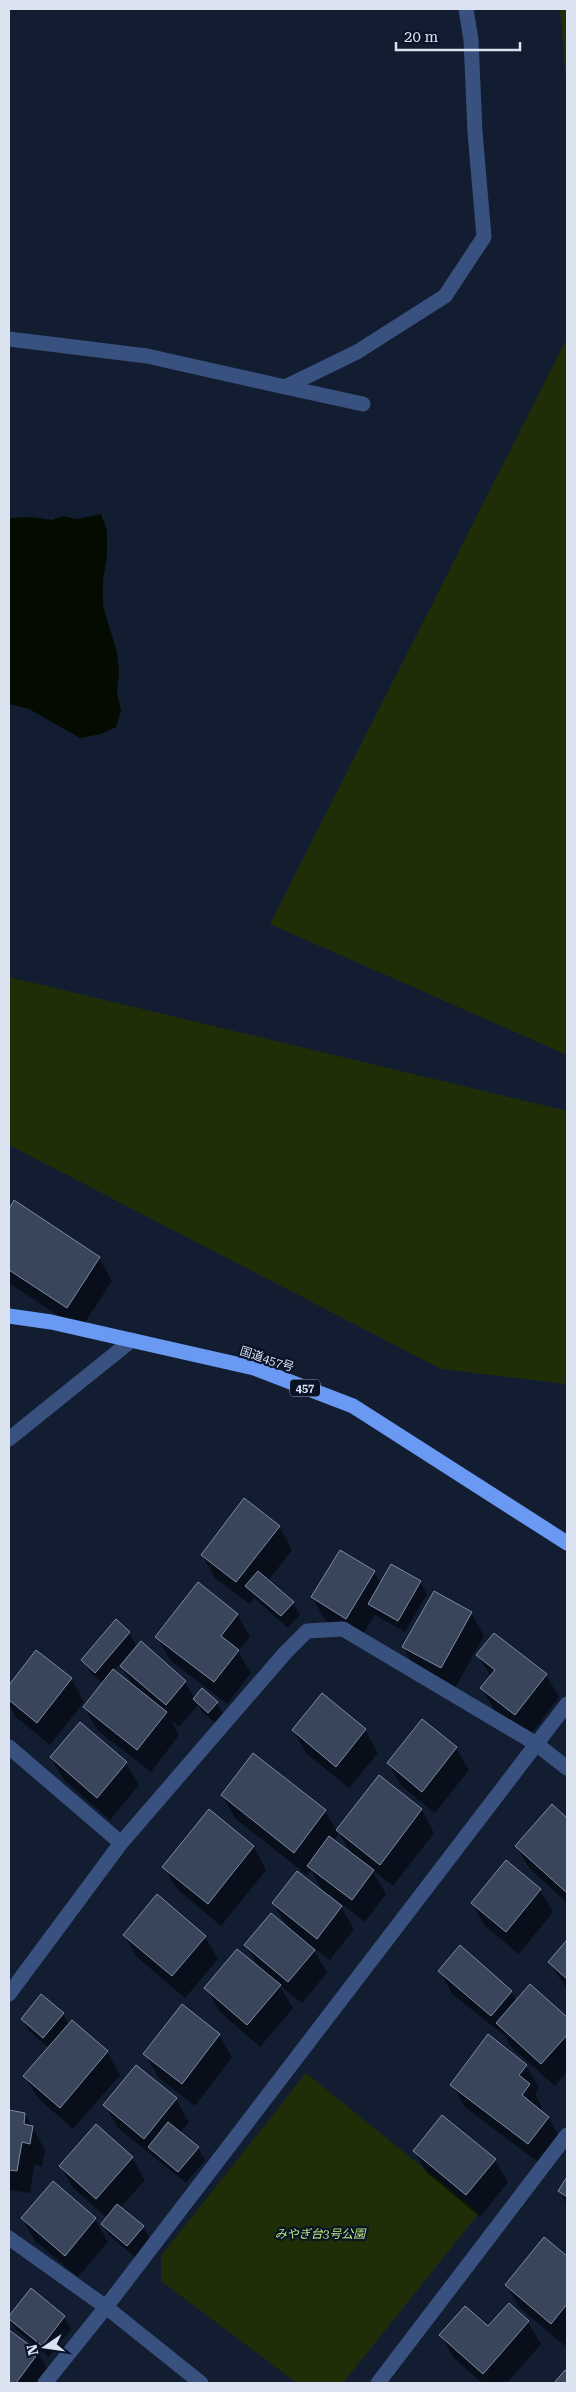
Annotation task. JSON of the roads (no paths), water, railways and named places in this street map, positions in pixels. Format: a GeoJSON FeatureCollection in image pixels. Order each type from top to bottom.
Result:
{"type":"FeatureCollection","features":[{"type":"Feature","properties":{"kind":"highway","name":"国道457号"},"geometry":{"type":"LineString","coordinates":[[9,1316],[51,1322],[254,1368],[352,1406],[567,1543]]}},
{"type":"Feature","properties":{"kind":"street"},"geometry":{"type":"LineString","coordinates":[[285,387],[357,352],[445,296],[484,237],[475,132],[471,40],[466,9]]}},
{"type":"Feature","properties":{"kind":"street"},"geometry":{"type":"LineString","coordinates":[[9,339],[148,356],[363,404]]}},
{"type":"Feature","properties":{"kind":"street"},"geometry":{"type":"LineString","coordinates":[[9,1439],[132,1340]]}},
{"type":"Feature","properties":{"kind":"street"},"geometry":{"type":"LineString","coordinates":[[9,1994],[121,1843],[285,1653],[307,1631],[343,1629],[535,1743],[567,1768]]}},
{"type":"Feature","properties":{"kind":"street"},"geometry":{"type":"LineString","coordinates":[[45,2383],[106,2307],[535,1743],[567,1704]]}},
{"type":"Feature","properties":{"kind":"street"},"geometry":{"type":"LineString","coordinates":[[9,1747],[121,1843]]}},
{"type":"Feature","properties":{"kind":"street"},"geometry":{"type":"LineString","coordinates":[[378,2383],[567,2135]]}},
{"type":"Feature","properties":{"kind":"street"},"geometry":{"type":"LineString","coordinates":[[9,2238],[106,2307],[201,2383]]}},
{"type":"Feature","properties":{"kind":"park label","name":"みやぎ台3号公園"},"geometry":{"type":"Point","coordinates":[320,2234]}}]}
